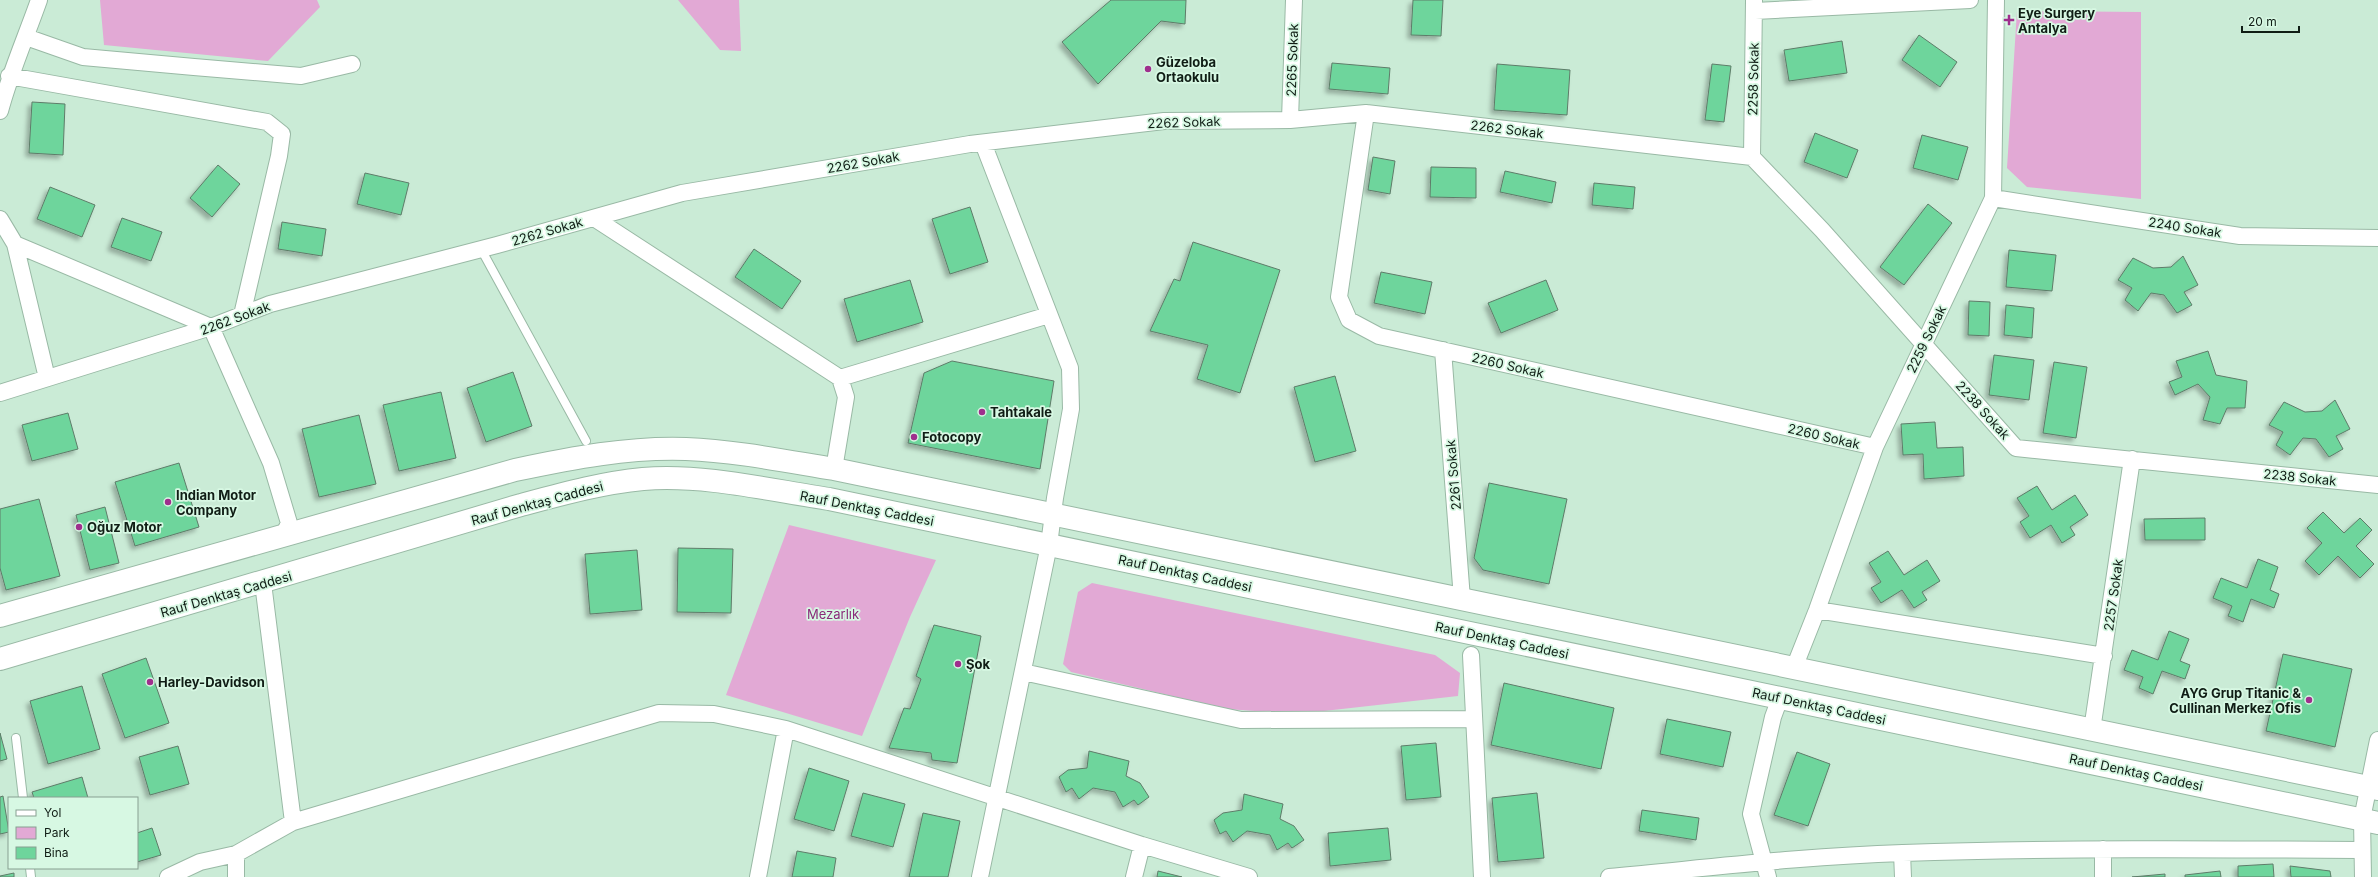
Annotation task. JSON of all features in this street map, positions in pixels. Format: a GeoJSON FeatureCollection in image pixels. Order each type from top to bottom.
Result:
{"type":"FeatureCollection","features":[{"type":"Feature","properties":{"kind":"main road"},"geometry":{"type":"LineString","coordinates":[[0,616],[284,534],[515,470],[588,455],[686,449],[748,455],[834,469],[2374,788]]}},
{"type":"Feature","properties":{"kind":"main road","name":"Rauf Denktaş Caddesi"},"geometry":{"type":"LineString","coordinates":[[0,659],[263,583],[521,505],[602,484],[644,479],[686,479],[829,499],[2370,821]]}},
{"type":"Feature","properties":{"kind":"street"},"geometry":{"type":"LineString","coordinates":[[0,111],[9,76],[26,37],[39,0]]}},
{"type":"Feature","properties":{"kind":"street","name":"2265 Sokak"},"geometry":{"type":"LineString","coordinates":[[1290,120],[1294,0]]}},
{"type":"Feature","properties":{"kind":"street"},"geometry":{"type":"LineString","coordinates":[[1754,5],[1970,0]]}},
{"type":"Feature","properties":{"kind":"street","name":"2259 Sokak"},"geometry":{"type":"LineString","coordinates":[[1794,668],[1817,610],[1875,447],[1993,198],[1996,0]]}},
{"type":"Feature","properties":{"kind":"street","name":"2258 Sokak"},"geometry":{"type":"LineString","coordinates":[[1752,158],[1754,5]]}},
{"type":"Feature","properties":{"kind":"street"},"geometry":{"type":"LineString","coordinates":[[26,37],[83,56],[201,68],[301,76],[352,64]]}},
{"type":"Feature","properties":{"kind":"street"},"geometry":{"type":"LineString","coordinates":[[9,76],[267,122],[282,134],[279,156],[242,315]]}},
{"type":"Feature","properties":{"kind":"street","name":"2262 Sokak"},"geometry":{"type":"LineString","coordinates":[[0,393],[211,327],[270,304],[482,249],[682,193],[983,143],[1164,121],[1290,120],[1366,113],[1752,158]]}},
{"type":"Feature","properties":{"kind":"street","name":"2260 Sokak"},"geometry":{"type":"LineString","coordinates":[[1366,113],[1339,297],[1349,320],[1379,336],[1875,447]]}},
{"type":"Feature","properties":{"kind":"street"},"geometry":{"type":"LineString","coordinates":[[980,877],[998,799],[1049,545],[1071,409],[1070,368],[983,143]]}},
{"type":"Feature","properties":{"kind":"street","name":"2238 Sokak"},"geometry":{"type":"LineString","coordinates":[[1752,158],[1822,230],[2016,448],[2378,485]]}},
{"type":"Feature","properties":{"kind":"street","name":"2240 Sokak"},"geometry":{"type":"LineString","coordinates":[[1993,198],[2240,236],[2378,238]]}},
{"type":"Feature","properties":{"kind":"street"},"geometry":{"type":"LineString","coordinates":[[594,218],[840,378],[846,397],[834,469]]}},
{"type":"Feature","properties":{"kind":"street"},"geometry":{"type":"LineString","coordinates":[[0,219],[15,244],[47,378]]}},
{"type":"Feature","properties":{"kind":"street"},"geometry":{"type":"LineString","coordinates":[[15,244],[211,327],[271,463],[289,523],[284,534]]}},
{"type":"Feature","properties":{"kind":"street"},"geometry":{"type":"LineString","coordinates":[[840,378],[1049,315]]}},
{"type":"Feature","properties":{"kind":"street","name":"2261 Sokak"},"geometry":{"type":"LineString","coordinates":[[1443,350],[1462,599]]}},
{"type":"Feature","properties":{"kind":"street","name":"2257 Sokak"},"geometry":{"type":"LineString","coordinates":[[2092,730],[2132,459]]}},
{"type":"Feature","properties":{"kind":"street"},"geometry":{"type":"LineString","coordinates":[[263,583],[293,822]]}},
{"type":"Feature","properties":{"kind":"street"},"geometry":{"type":"LineString","coordinates":[[1817,610],[2104,656]]}},
{"type":"Feature","properties":{"kind":"street"},"geometry":{"type":"LineString","coordinates":[[1471,655],[1482,877]]}},
{"type":"Feature","properties":{"kind":"street"},"geometry":{"type":"LineString","coordinates":[[1023,672],[1241,720],[1474,720]]}},
{"type":"Feature","properties":{"kind":"street"},"geometry":{"type":"LineString","coordinates":[[1766,869],[1751,814],[1774,717],[1780,698]]}},
{"type":"Feature","properties":{"kind":"street"},"geometry":{"type":"LineString","coordinates":[[168,877],[200,862],[236,854],[293,822],[659,713],[714,714],[786,729],[998,799],[1249,877]]}},
{"type":"Feature","properties":{"kind":"street"},"geometry":{"type":"LineString","coordinates":[[758,877],[786,729]]}},
{"type":"Feature","properties":{"kind":"street"},"geometry":{"type":"LineString","coordinates":[[2363,877],[2361,850],[2370,821],[2378,740]]}},
{"type":"Feature","properties":{"kind":"street"},"geometry":{"type":"LineString","coordinates":[[1134,877],[1142,845]]}},
{"type":"Feature","properties":{"kind":"street"},"geometry":{"type":"LineString","coordinates":[[1609,877],[1766,869],[1902,853],[2103,849],[2361,850]]}},
{"type":"Feature","properties":{"kind":"street"},"geometry":{"type":"LineString","coordinates":[[2103,849],[2103,877]]}},
{"type":"Feature","properties":{"kind":"street"},"geometry":{"type":"LineString","coordinates":[[1902,853],[1904,877]]}},
{"type":"Feature","properties":{"kind":"street"},"geometry":{"type":"LineString","coordinates":[[236,854],[236,877]]}},
{"type":"Feature","properties":{"kind":"lane"},"geometry":{"type":"LineString","coordinates":[[482,249],[586,441]]}},
{"type":"Feature","properties":{"kind":"lane"},"geometry":{"type":"LineString","coordinates":[[16,738],[23,797]]}},
{"type":"Feature","properties":{"kind":"green space"},"geometry":{"type":"Polygon","coordinates":[[[100,0],[317,0],[320,7],[268,61],[104,45],[100,0]]]}},
{"type":"Feature","properties":{"kind":"green space"},"geometry":{"type":"Polygon","coordinates":[[[678,0],[739,0],[741,51],[720,50],[678,0]]]}},
{"type":"Feature","properties":{"kind":"green space"},"geometry":{"type":"Polygon","coordinates":[[[2017,11],[2141,12],[2141,199],[2027,187],[2007,168],[2017,11]]]}},
{"type":"Feature","properties":{"kind":"green space","name":"Mezarlık"},"geometry":{"type":"Polygon","coordinates":[[[789,525],[936,560],[910,617],[862,736],[726,695],[789,525]]]}},
{"type":"Feature","properties":{"kind":"green space"},"geometry":{"type":"Polygon","coordinates":[[[1092,583],[1435,655],[1460,673],[1458,696],[1297,714],[1227,709],[1071,672],[1063,664],[1078,592],[1092,583]]]}},
{"type":"Feature","properties":{"kind":"building"},"geometry":{"type":"Polygon","coordinates":[[[1111,0],[1186,0],[1185,24],[1161,21],[1098,84],[1062,42],[1111,0]]]}},
{"type":"Feature","properties":{"kind":"building"},"geometry":{"type":"Polygon","coordinates":[[[1413,0],[1443,0],[1441,36],[1411,35],[1413,0]]]}},
{"type":"Feature","properties":{"kind":"building"},"geometry":{"type":"Polygon","coordinates":[[[1919,35],[1957,62],[1940,87],[1902,60],[1919,35]]]}},
{"type":"Feature","properties":{"kind":"building"},"geometry":{"type":"Polygon","coordinates":[[[1842,41],[1847,73],[1789,81],[1784,50],[1842,41]]]}},
{"type":"Feature","properties":{"kind":"building"},"geometry":{"type":"Polygon","coordinates":[[[1332,63],[1390,68],[1388,94],[1329,89],[1332,63]]]}},
{"type":"Feature","properties":{"kind":"building"},"geometry":{"type":"Polygon","coordinates":[[[1497,64],[1570,70],[1567,115],[1494,110],[1497,64]]]}},
{"type":"Feature","properties":{"kind":"building"},"geometry":{"type":"Polygon","coordinates":[[[1712,64],[1731,66],[1724,122],[1705,120],[1712,64]]]}},
{"type":"Feature","properties":{"kind":"building"},"geometry":{"type":"Polygon","coordinates":[[[32,102],[65,104],[63,155],[29,153],[32,102]]]}},
{"type":"Feature","properties":{"kind":"building"},"geometry":{"type":"Polygon","coordinates":[[[1815,133],[1858,150],[1847,178],[1804,162],[1815,133]]]}},
{"type":"Feature","properties":{"kind":"building"},"geometry":{"type":"Polygon","coordinates":[[[1922,135],[1968,147],[1958,180],[1913,168],[1922,135]]]}},
{"type":"Feature","properties":{"kind":"building"},"geometry":{"type":"Polygon","coordinates":[[[1373,157],[1395,161],[1390,194],[1368,190],[1373,157]]]}},
{"type":"Feature","properties":{"kind":"building"},"geometry":{"type":"Polygon","coordinates":[[[218,165],[240,184],[212,217],[190,198],[218,165]]]}},
{"type":"Feature","properties":{"kind":"building"},"geometry":{"type":"Polygon","coordinates":[[[1431,167],[1476,168],[1476,198],[1430,197],[1431,167]]]}},
{"type":"Feature","properties":{"kind":"building"},"geometry":{"type":"Polygon","coordinates":[[[1505,171],[1556,182],[1552,203],[1500,192],[1505,171]]]}},
{"type":"Feature","properties":{"kind":"building"},"geometry":{"type":"Polygon","coordinates":[[[365,173],[409,183],[401,215],[357,204],[365,173]]]}},
{"type":"Feature","properties":{"kind":"building"},"geometry":{"type":"Polygon","coordinates":[[[1594,183],[1635,187],[1633,209],[1592,205],[1594,183]]]}},
{"type":"Feature","properties":{"kind":"building"},"geometry":{"type":"Polygon","coordinates":[[[50,187],[95,205],[82,237],[37,219],[50,187]]]}},
{"type":"Feature","properties":{"kind":"building"},"geometry":{"type":"Polygon","coordinates":[[[1928,204],[1952,223],[1904,285],[1880,267],[1928,204]]]}},
{"type":"Feature","properties":{"kind":"building"},"geometry":{"type":"Polygon","coordinates":[[[970,207],[988,262],[950,274],[932,219],[970,207]]]}},
{"type":"Feature","properties":{"kind":"building"},"geometry":{"type":"Polygon","coordinates":[[[122,218],[162,232],[151,261],[111,247],[122,218]]]}},
{"type":"Feature","properties":{"kind":"building"},"geometry":{"type":"Polygon","coordinates":[[[282,222],[326,229],[322,256],[278,249],[282,222]]]}},
{"type":"Feature","properties":{"kind":"building"},"geometry":{"type":"Polygon","coordinates":[[[1193,242],[1280,270],[1240,393],[1197,379],[1208,345],[1150,331],[1174,279],[1180,281],[1193,242]]]}},
{"type":"Feature","properties":{"kind":"building"},"geometry":{"type":"Polygon","coordinates":[[[754,249],[801,281],[782,309],[735,277],[754,249]]]}},
{"type":"Feature","properties":{"kind":"building"},"geometry":{"type":"Polygon","coordinates":[[[2009,250],[2056,255],[2052,291],[2006,287],[2009,250]]]}},
{"type":"Feature","properties":{"kind":"building"},"geometry":{"type":"Polygon","coordinates":[[[2183,256],[2198,285],[2184,292],[2192,305],[2177,313],[2164,295],[2151,293],[2138,311],[2125,300],[2132,288],[2118,280],[2133,258],[2153,268],[2171,267],[2183,256]]]}},
{"type":"Feature","properties":{"kind":"building"},"geometry":{"type":"Polygon","coordinates":[[[1381,272],[1432,282],[1425,314],[1374,303],[1381,272]]]}},
{"type":"Feature","properties":{"kind":"building"},"geometry":{"type":"Polygon","coordinates":[[[910,280],[923,322],[857,342],[844,299],[910,280]]]}},
{"type":"Feature","properties":{"kind":"building"},"geometry":{"type":"Polygon","coordinates":[[[1546,280],[1558,310],[1501,333],[1488,303],[1546,280]]]}},
{"type":"Feature","properties":{"kind":"building"},"geometry":{"type":"Polygon","coordinates":[[[1969,301],[1990,302],[1989,336],[1968,335],[1969,301]]]}},
{"type":"Feature","properties":{"kind":"building"},"geometry":{"type":"Polygon","coordinates":[[[2006,305],[2034,308],[2032,338],[2004,335],[2006,305]]]}},
{"type":"Feature","properties":{"kind":"building"},"geometry":{"type":"Polygon","coordinates":[[[2208,351],[2216,375],[2247,381],[2245,408],[2227,408],[2220,424],[2203,420],[2210,397],[2198,384],[2175,395],[2169,382],[2182,377],[2176,361],[2208,351]]]}},
{"type":"Feature","properties":{"kind":"building"},"geometry":{"type":"Polygon","coordinates":[[[1994,355],[2034,360],[2029,400],[1989,395],[1994,355]]]}},
{"type":"Feature","properties":{"kind":"building","name":"Tahtakale"},"geometry":{"type":"Polygon","coordinates":[[[952,361],[1054,381],[1040,469],[908,443],[924,373],[952,361]]]}},
{"type":"Feature","properties":{"kind":"building"},"geometry":{"type":"Polygon","coordinates":[[[2054,362],[2087,367],[2076,438],[2043,433],[2054,362]]]}},
{"type":"Feature","properties":{"kind":"building"},"geometry":{"type":"Polygon","coordinates":[[[513,372],[532,426],[486,442],[467,388],[513,372]]]}},
{"type":"Feature","properties":{"kind":"building"},"geometry":{"type":"Polygon","coordinates":[[[1335,376],[1356,451],[1315,462],[1294,387],[1335,376]]]}},
{"type":"Feature","properties":{"kind":"building"},"geometry":{"type":"Polygon","coordinates":[[[441,392],[456,458],[399,471],[383,405],[441,392]]]}},
{"type":"Feature","properties":{"kind":"building"},"geometry":{"type":"Polygon","coordinates":[[[2335,400],[2350,429],[2336,436],[2343,449],[2329,457],[2316,439],[2303,438],[2290,455],[2276,445],[2283,432],[2269,425],[2284,402],[2305,412],[2322,411],[2335,400]]]}},
{"type":"Feature","properties":{"kind":"building"},"geometry":{"type":"Polygon","coordinates":[[[68,413],[78,449],[32,461],[22,425],[68,413]]]}},
{"type":"Feature","properties":{"kind":"building"},"geometry":{"type":"Polygon","coordinates":[[[359,415],[376,484],[319,497],[302,429],[359,415]]]}},
{"type":"Feature","properties":{"kind":"building"},"geometry":{"type":"Polygon","coordinates":[[[1935,422],[1937,448],[1963,447],[1964,476],[1924,479],[1923,454],[1903,455],[1901,424],[1935,422]]]}},
{"type":"Feature","properties":{"kind":"building"},"geometry":{"type":"Polygon","coordinates":[[[179,463],[199,527],[135,546],[115,482],[179,463]]]}},
{"type":"Feature","properties":{"kind":"building"},"geometry":{"type":"Polygon","coordinates":[[[1489,483],[1567,499],[1549,584],[1483,570],[1474,558],[1489,483]]]}},
{"type":"Feature","properties":{"kind":"building"},"geometry":{"type":"Polygon","coordinates":[[[2037,486],[2052,510],[2075,495],[2088,515],[2070,527],[2075,535],[2062,543],[2051,525],[2030,538],[2020,522],[2029,516],[2017,498],[2037,486]]]}},
{"type":"Feature","properties":{"kind":"building"},"geometry":{"type":"Polygon","coordinates":[[[39,499],[60,576],[6,590],[0,568],[0,509],[39,499]]]}},
{"type":"Feature","properties":{"kind":"building"},"geometry":{"type":"Polygon","coordinates":[[[105,507],[119,563],[90,570],[76,515],[105,507]]]}},
{"type":"Feature","properties":{"kind":"building"},"geometry":{"type":"Polygon","coordinates":[[[2323,512],[2344,533],[2360,518],[2372,530],[2356,546],[2374,564],[2360,578],[2338,556],[2319,575],[2305,561],[2322,543],[2307,528],[2323,512]]]}},
{"type":"Feature","properties":{"kind":"building"},"geometry":{"type":"Polygon","coordinates":[[[2205,518],[2205,540],[2145,540],[2144,519],[2205,518]]]}},
{"type":"Feature","properties":{"kind":"building"},"geometry":{"type":"Polygon","coordinates":[[[678,548],[733,549],[731,613],[677,612],[678,548]]]}},
{"type":"Feature","properties":{"kind":"building"},"geometry":{"type":"Polygon","coordinates":[[[637,550],[642,610],[590,614],[585,554],[637,550]]]}},
{"type":"Feature","properties":{"kind":"building"},"geometry":{"type":"Polygon","coordinates":[[[1888,551],[1904,575],[1927,560],[1940,581],[1922,592],[1927,600],[1914,608],[1902,590],[1881,603],[1871,588],[1881,582],[1869,563],[1888,551]]]}},
{"type":"Feature","properties":{"kind":"building"},"geometry":{"type":"Polygon","coordinates":[[[2258,559],[2278,567],[2270,590],[2279,594],[2274,608],[2251,599],[2243,622],[2228,616],[2232,606],[2213,598],[2221,578],[2247,588],[2258,559]]]}},
{"type":"Feature","properties":{"kind":"building"},"geometry":{"type":"Polygon","coordinates":[[[934,625],[981,636],[957,763],[932,760],[931,753],[889,748],[904,708],[910,709],[921,679],[916,676],[934,625]]]}},
{"type":"Feature","properties":{"kind":"building"},"geometry":{"type":"Polygon","coordinates":[[[2169,631],[2189,639],[2180,661],[2190,665],[2185,679],[2162,671],[2153,694],[2139,688],[2143,677],[2124,670],[2132,650],[2158,660],[2169,631]]]}},
{"type":"Feature","properties":{"kind":"building","name":"AYG Grup Titanic & Cullinan Merkez Ofis"},"geometry":{"type":"Polygon","coordinates":[[[2283,654],[2352,669],[2335,747],[2266,731],[2283,654]]]}},
{"type":"Feature","properties":{"kind":"building"},"geometry":{"type":"Polygon","coordinates":[[[146,658],[169,723],[125,738],[102,674],[146,658]]]}},
{"type":"Feature","properties":{"kind":"building"},"geometry":{"type":"Polygon","coordinates":[[[1504,683],[1614,708],[1601,769],[1491,745],[1504,683]]]}},
{"type":"Feature","properties":{"kind":"building"},"geometry":{"type":"Polygon","coordinates":[[[82,686],[100,749],[48,764],[30,701],[82,686]]]}},
{"type":"Feature","properties":{"kind":"building"},"geometry":{"type":"Polygon","coordinates":[[[1667,719],[1731,732],[1723,767],[1660,754],[1667,719]]]}},
{"type":"Feature","properties":{"kind":"building"},"geometry":{"type":"Polygon","coordinates":[[[0,733],[7,759],[0,761],[0,733]]]}},
{"type":"Feature","properties":{"kind":"building"},"geometry":{"type":"Polygon","coordinates":[[[1436,743],[1441,797],[1406,800],[1401,746],[1436,743]]]}},
{"type":"Feature","properties":{"kind":"building"},"geometry":{"type":"Polygon","coordinates":[[[178,746],[189,784],[150,795],[139,757],[178,746]]]}},
{"type":"Feature","properties":{"kind":"building"},"geometry":{"type":"Polygon","coordinates":[[[1089,751],[1129,761],[1126,776],[1140,783],[1149,797],[1138,805],[1134,800],[1123,807],[1115,792],[1093,788],[1079,799],[1072,788],[1066,792],[1059,777],[1068,770],[1087,768],[1089,751]]]}},
{"type":"Feature","properties":{"kind":"building"},"geometry":{"type":"Polygon","coordinates":[[[1797,752],[1830,764],[1808,826],[1774,815],[1797,752]]]}},
{"type":"Feature","properties":{"kind":"building"},"geometry":{"type":"Polygon","coordinates":[[[809,768],[849,781],[834,831],[794,819],[809,768]]]}},
{"type":"Feature","properties":{"kind":"building"},"geometry":{"type":"Polygon","coordinates":[[[82,777],[88,797],[34,797],[32,792],[82,777]]]}},
{"type":"Feature","properties":{"kind":"building"},"geometry":{"type":"Polygon","coordinates":[[[863,793],[905,804],[893,847],[851,836],[863,793]]]}},
{"type":"Feature","properties":{"kind":"building"},"geometry":{"type":"Polygon","coordinates":[[[1537,793],[1544,858],[1498,862],[1492,798],[1537,793]]]}},
{"type":"Feature","properties":{"kind":"building"},"geometry":{"type":"Polygon","coordinates":[[[1244,794],[1283,804],[1280,819],[1294,826],[1304,840],[1292,848],[1288,843],[1277,850],[1270,835],[1247,831],[1233,842],[1226,831],[1220,834],[1214,820],[1223,813],[1242,810],[1244,794]]]}},
{"type":"Feature","properties":{"kind":"building"},"geometry":{"type":"Polygon","coordinates":[[[3,796],[8,832],[0,834],[0,797],[3,796]]]}},
{"type":"Feature","properties":{"kind":"building"},"geometry":{"type":"Polygon","coordinates":[[[1642,810],[1699,818],[1696,840],[1639,831],[1642,810]]]}},
{"type":"Feature","properties":{"kind":"building"},"geometry":{"type":"Polygon","coordinates":[[[923,813],[960,821],[948,877],[909,877],[923,813]]]}},
{"type":"Feature","properties":{"kind":"building"},"geometry":{"type":"Polygon","coordinates":[[[152,828],[161,855],[138,862],[138,833],[152,828]]]}},
{"type":"Feature","properties":{"kind":"building"},"geometry":{"type":"Polygon","coordinates":[[[1388,828],[1391,860],[1330,866],[1328,833],[1388,828]]]}},
{"type":"Feature","properties":{"kind":"building"},"geometry":{"type":"Polygon","coordinates":[[[797,851],[836,858],[833,877],[792,877],[797,851]]]}},
{"type":"Feature","properties":{"kind":"building"},"geometry":{"type":"Polygon","coordinates":[[[2273,864],[2274,877],[2238,877],[2238,866],[2273,864]]]}},
{"type":"Feature","properties":{"kind":"building"},"geometry":{"type":"Polygon","coordinates":[[[2290,866],[2330,871],[2331,877],[2291,877],[2290,866]]]}},
{"type":"Feature","properties":{"kind":"building"},"geometry":{"type":"Polygon","coordinates":[[[1158,871],[1182,877],[1157,877],[1158,871]]]}},
{"type":"Feature","properties":{"kind":"building"},"geometry":{"type":"Polygon","coordinates":[[[2220,871],[2221,877],[2185,877],[2185,875],[2220,871]]]}},
{"type":"Feature","properties":{"kind":"building"},"geometry":{"type":"Polygon","coordinates":[[[14,873],[14,877],[0,877],[0,876],[14,873]]]}},
{"type":"Feature","properties":{"kind":"building"},"geometry":{"type":"Polygon","coordinates":[[[2165,874],[2165,877],[2132,877],[2165,874]]]}},
{"type":"Feature","properties":{"kind":"place","name":"Eye Surgery Antalya"},"geometry":{"type":"Point","coordinates":[2009,20]}},
{"type":"Feature","properties":{"kind":"place","name":"Güzeloba Ortaokulu"},"geometry":{"type":"Point","coordinates":[1148,69]}},
{"type":"Feature","properties":{"kind":"place","name":"Tahtakale"},"geometry":{"type":"Point","coordinates":[982,412]}},
{"type":"Feature","properties":{"kind":"place","name":"Fotocopy"},"geometry":{"type":"Point","coordinates":[914,437]}},
{"type":"Feature","properties":{"kind":"place","name":"Indian Motor Company"},"geometry":{"type":"Point","coordinates":[168,502]}},
{"type":"Feature","properties":{"kind":"place","name":"Oğuz Motor"},"geometry":{"type":"Point","coordinates":[79,527]}},
{"type":"Feature","properties":{"kind":"place","name":"Şok"},"geometry":{"type":"Point","coordinates":[958,664]}},
{"type":"Feature","properties":{"kind":"place","name":"Harley-Davidson"},"geometry":{"type":"Point","coordinates":[150,682]}},
{"type":"Feature","properties":{"kind":"place","name":"AYG Grup Titanic & Cullinan Merkez Ofis"},"geometry":{"type":"Point","coordinates":[2309,700]}}]}
